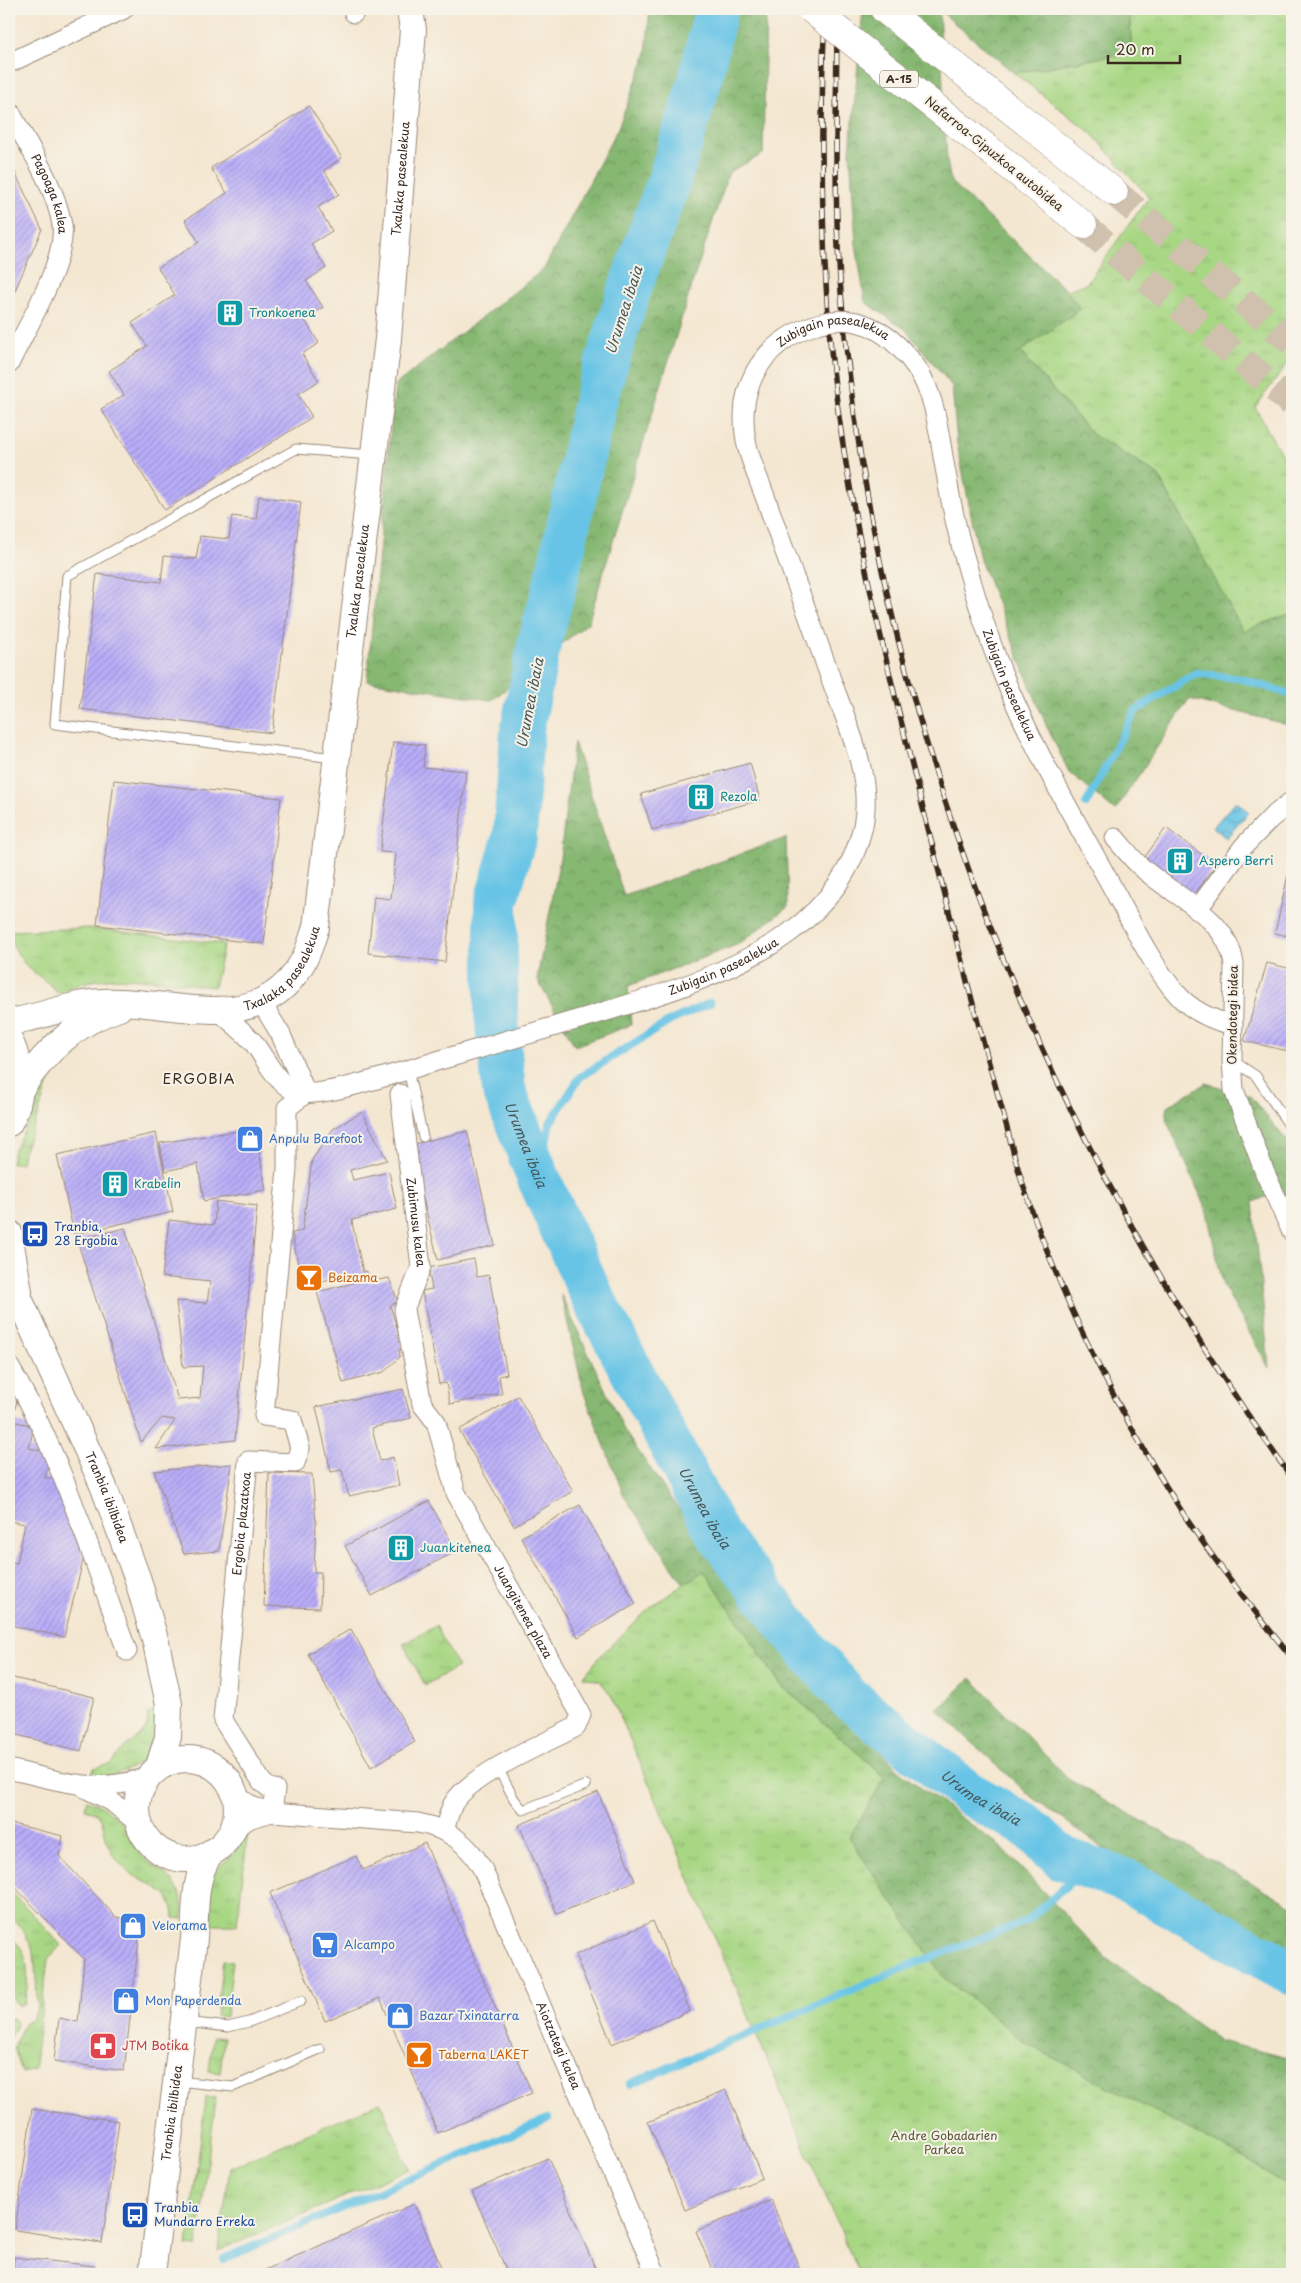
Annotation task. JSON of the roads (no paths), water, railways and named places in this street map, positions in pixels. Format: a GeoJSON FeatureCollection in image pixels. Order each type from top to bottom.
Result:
{"type":"FeatureCollection","features":[{"type":"Feature","properties":{"kind":"highway","name":"Nafarroa-Gipuzkoa autobidea"},"geometry":{"type":"LineString","coordinates":[[811,9],[1083,226]]}},
{"type":"Feature","properties":{"kind":"highway"},"geometry":{"type":"LineString","coordinates":[[884,9],[1114,192]]}},
{"type":"Feature","properties":{"kind":"main road","name":"Txalaka pasealekua"},"geometry":{"type":"LineString","coordinates":[[9,1022],[73,1006],[102,1002],[219,1011],[239,1009],[261,1002],[277,992],[302,963],[316,927],[388,338],[412,40],[410,9]]}},
{"type":"Feature","properties":{"kind":"main road","name":"Txalaka pasealekua"},"geometry":{"type":"LineString","coordinates":[[20,1090],[49,1051],[67,1035],[108,1011],[131,1004]]}},
{"type":"Feature","properties":{"kind":"main road"},"geometry":{"type":"LineString","coordinates":[[9,1039],[16,1054],[20,1072],[20,1090],[17,1106],[9,1123]]}},
{"type":"Feature","properties":{"kind":"main road","name":"Tranbia ibilbidea"},"geometry":{"type":"LineString","coordinates":[[9,1233],[21,1300]]}},
{"type":"Feature","properties":{"kind":"main road","name":"Tranbia ibilbidea"},"geometry":{"type":"LineString","coordinates":[[9,1276],[103,1485],[122,1532],[156,1643],[169,1704],[168,1737],[153,1771],[139,1791],[136,1807],[139,1824],[146,1839],[158,1850],[173,1858],[186,1874],[195,1893]]}},
{"type":"Feature","properties":{"kind":"main road","name":"Tranbia ibilbidea"},"geometry":{"type":"LineString","coordinates":[[152,2274],[194,1939],[195,1893],[200,1871],[210,1853],[221,1846],[232,1829],[237,1810],[235,1795],[229,1781],[219,1770],[206,1762],[184,1735],[169,1704]]}},
{"type":"Feature","properties":{"kind":"main road","name":"Tranbia ibilbidea"},"geometry":{"type":"LineString","coordinates":[[153,1771],[170,1761],[182,1758],[206,1762]]}},
{"type":"Feature","properties":{"kind":"main road"},"geometry":{"type":"LineString","coordinates":[[173,1858],[186,1859],[210,1853]]}},
{"type":"Feature","properties":{"kind":"street"},"geometry":{"type":"LineString","coordinates":[[9,63],[124,9]]}},
{"type":"Feature","properties":{"kind":"street","name":"Pagoaga kalea"},"geometry":{"type":"LineString","coordinates":[[9,110],[52,193],[62,226],[61,250],[9,364]]}},
{"type":"Feature","properties":{"kind":"street","name":"Zubigain pasealekua"},"geometry":{"type":"LineString","coordinates":[[306,1093],[320,1092],[414,1068],[656,996],[738,962],[777,941],[807,919],[827,900],[836,887],[846,872],[859,842],[865,811],[864,784],[859,759],[746,439],[745,404],[753,377],[761,361],[776,344],[808,327],[837,320],[854,320],[884,333],[896,342],[922,374],[932,397],[957,528],[986,628],[1002,672],[1030,735],[1131,921],[1164,977],[1191,1008],[1211,1019],[1233,1025]]}},
{"type":"Feature","properties":{"kind":"street"},"geometry":{"type":"LineString","coordinates":[[1197,910],[1243,847],[1271,818],[1292,801]]}},
{"type":"Feature","properties":{"kind":"street","name":"Okendotegi bidea"},"geometry":{"type":"LineString","coordinates":[[1115,838],[1138,865],[1197,910],[1227,938],[1234,964],[1232,1060],[1234,1090],[1265,1173],[1292,1232]]}},
{"type":"Feature","properties":{"kind":"street"},"geometry":{"type":"LineString","coordinates":[[261,1002],[282,1035],[306,1093]]}},
{"type":"Feature","properties":{"kind":"street"},"geometry":{"type":"LineString","coordinates":[[219,1011],[252,1041],[273,1073],[282,1082],[292,1089],[306,1093]]}},
{"type":"Feature","properties":{"kind":"street","name":"Ergobia plazatxoa"},"geometry":{"type":"LineString","coordinates":[[272,1812],[275,1789],[269,1788],[262,1782],[223,1720],[248,1462],[295,1463],[300,1448],[292,1420],[264,1416],[287,1169],[287,1108],[306,1093]]}},
{"type":"Feature","properties":{"kind":"street","name":"Zubimusu kalea"},"geometry":{"type":"LineString","coordinates":[[400,1094],[422,1267],[404,1310],[422,1404]]}},
{"type":"Feature","properties":{"kind":"street"},"geometry":{"type":"LineString","coordinates":[[9,1366],[22,1389],[66,1484],[127,1651]]}},
{"type":"Feature","properties":{"kind":"street","name":"Juangitenea plaza"},"geometry":{"type":"LineString","coordinates":[[422,1404],[436,1422],[456,1493],[581,1715],[576,1727],[498,1768]]}},
{"type":"Feature","properties":{"kind":"street"},"geometry":{"type":"LineString","coordinates":[[444,1830],[453,1804],[468,1786],[498,1768]]}},
{"type":"Feature","properties":{"kind":"street"},"geometry":{"type":"LineString","coordinates":[[9,1769],[79,1786],[111,1801],[139,1824]]}},
{"type":"Feature","properties":{"kind":"street"},"geometry":{"type":"LineString","coordinates":[[79,1786],[114,1785],[153,1771]]}},
{"type":"Feature","properties":{"kind":"street","name":"Aiotzategi kalea"},"geometry":{"type":"LineString","coordinates":[[235,1795],[253,1807],[272,1812],[418,1823],[444,1830],[466,1846],[482,1868],[656,2274]]}},
{"type":"Feature","properties":{"kind":"street","name":"Aiotzategi kalea"},"geometry":{"type":"LineString","coordinates":[[232,1829],[251,1818],[272,1812]]}},
{"type":"Feature","properties":{"kind":"lane"},"geometry":{"type":"LineString","coordinates":[[337,758],[55,724],[67,576],[296,449],[373,455]]}},
{"type":"Feature","properties":{"kind":"lane"},"geometry":{"type":"LineString","coordinates":[[1232,1060],[1256,1076],[1292,1130]]}},
{"type":"Feature","properties":{"kind":"lane"},"geometry":{"type":"LineString","coordinates":[[414,1068],[423,1137]]}},
{"type":"Feature","properties":{"kind":"lane"},"geometry":{"type":"LineString","coordinates":[[498,1768],[514,1799],[523,1810],[586,1785]]}},
{"type":"Feature","properties":{"kind":"lane"},"geometry":{"type":"LineString","coordinates":[[184,2022],[228,2027],[249,2022],[301,2001]]}},
{"type":"Feature","properties":{"kind":"lane"},"geometry":{"type":"LineString","coordinates":[[176,2080],[233,2087],[320,2049]]}},
{"type":"Feature","properties":{"kind":"water"},"geometry":{"type":"Polygon","coordinates":[[[1236,801],[1249,812],[1226,838],[1213,827],[1236,801]]]}},
{"type":"Feature","properties":{"kind":"waterway","name":"Urumea ibaia"},"geometry":{"type":"LineString","coordinates":[[716,9],[699,84],[669,181],[630,288],[597,394],[557,577],[539,645],[522,730],[515,836],[496,902],[496,1014],[504,1090],[539,1179],[591,1294],[718,1535],[793,1633],[849,1698],[968,1793],[1027,1826],[1062,1858],[1127,1881],[1292,1973]]}},
{"type":"Feature","properties":{"kind":"waterway"},"geometry":{"type":"LineString","coordinates":[[1086,804],[1135,711],[1196,673],[1242,679],[1292,695]]}},
{"type":"Feature","properties":{"kind":"waterway"},"geometry":{"type":"LineString","coordinates":[[539,1179],[550,1123],[580,1077],[670,1021],[710,1003]]}},
{"type":"Feature","properties":{"kind":"waterway"},"geometry":{"type":"LineString","coordinates":[[630,2084],[908,1966],[1027,1921],[1087,1867]]}},
{"type":"Feature","properties":{"kind":"waterway"},"geometry":{"type":"LineString","coordinates":[[224,2259],[547,2119]]}},
{"type":"Feature","properties":{"kind":"tunnel"},"geometry":{"type":"LineString","coordinates":[[1114,192],[1292,342]]}},
{"type":"Feature","properties":{"kind":"tunnel"},"geometry":{"type":"LineString","coordinates":[[1083,225],[1292,403]]}},
{"type":"Feature","properties":{"kind":"railway"},"geometry":{"type":"LineString","coordinates":[[825,9],[822,124],[824,239],[828,316],[843,446],[867,576],[897,705],[962,964],[1017,1165],[1039,1231],[1056,1274],[1095,1358],[1138,1440],[1198,1536],[1292,1658]]}},
{"type":"Feature","properties":{"kind":"railway"},"geometry":{"type":"LineString","coordinates":[[837,9],[837,221],[841,292],[860,451],[891,609],[933,764],[986,915],[1049,1063],[1121,1207],[1203,1345],[1292,1478]]}},
{"type":"Feature","properties":{"kind":"place","name":"Tronkoenea"},"geometry":{"type":"Point","coordinates":[230,313]}},
{"type":"Feature","properties":{"kind":"place","name":"Rezola"},"geometry":{"type":"Point","coordinates":[701,797]}},
{"type":"Feature","properties":{"kind":"place","name":"Aspero Berri"},"geometry":{"type":"Point","coordinates":[1180,861]}},
{"type":"Feature","properties":{"kind":"place","name":"Anpulu Barefoot"},"geometry":{"type":"Point","coordinates":[250,1139]}},
{"type":"Feature","properties":{"kind":"place","name":"Krabelin"},"geometry":{"type":"Point","coordinates":[115,1184]}},
{"type":"Feature","properties":{"kind":"place","name":"Tranbia, 28 Ergobia"},"geometry":{"type":"Point","coordinates":[35,1234]}},
{"type":"Feature","properties":{"kind":"place","name":"Beizama"},"geometry":{"type":"Point","coordinates":[309,1278]}},
{"type":"Feature","properties":{"kind":"place","name":"Juankitenea"},"geometry":{"type":"Point","coordinates":[401,1548]}},
{"type":"Feature","properties":{"kind":"place","name":"Velorama"},"geometry":{"type":"Point","coordinates":[133,1926]}},
{"type":"Feature","properties":{"kind":"place","name":"Alcampo"},"geometry":{"type":"Point","coordinates":[325,1945]}},
{"type":"Feature","properties":{"kind":"place","name":"Mon Paperdenda"},"geometry":{"type":"Point","coordinates":[126,2001]}},
{"type":"Feature","properties":{"kind":"place","name":"Bazar Txinatarra"},"geometry":{"type":"Point","coordinates":[400,2016]}},
{"type":"Feature","properties":{"kind":"place","name":"JTM Botika"},"geometry":{"type":"Point","coordinates":[103,2046]}},
{"type":"Feature","properties":{"kind":"place","name":"Taberna LAKET"},"geometry":{"type":"Point","coordinates":[419,2055]}},
{"type":"Feature","properties":{"kind":"place","name":"Tranbia Mundarro Erreka"},"geometry":{"type":"Point","coordinates":[135,2215]}},
{"type":"Feature","properties":{"kind":"district","name":"ERGOBIA"},"geometry":{"type":"Point","coordinates":[199,1079]}},
{"type":"Feature","properties":{"kind":"park label","name":"Andre Gobadarien Parkea"},"geometry":{"type":"Point","coordinates":[944,2143]}}]}
